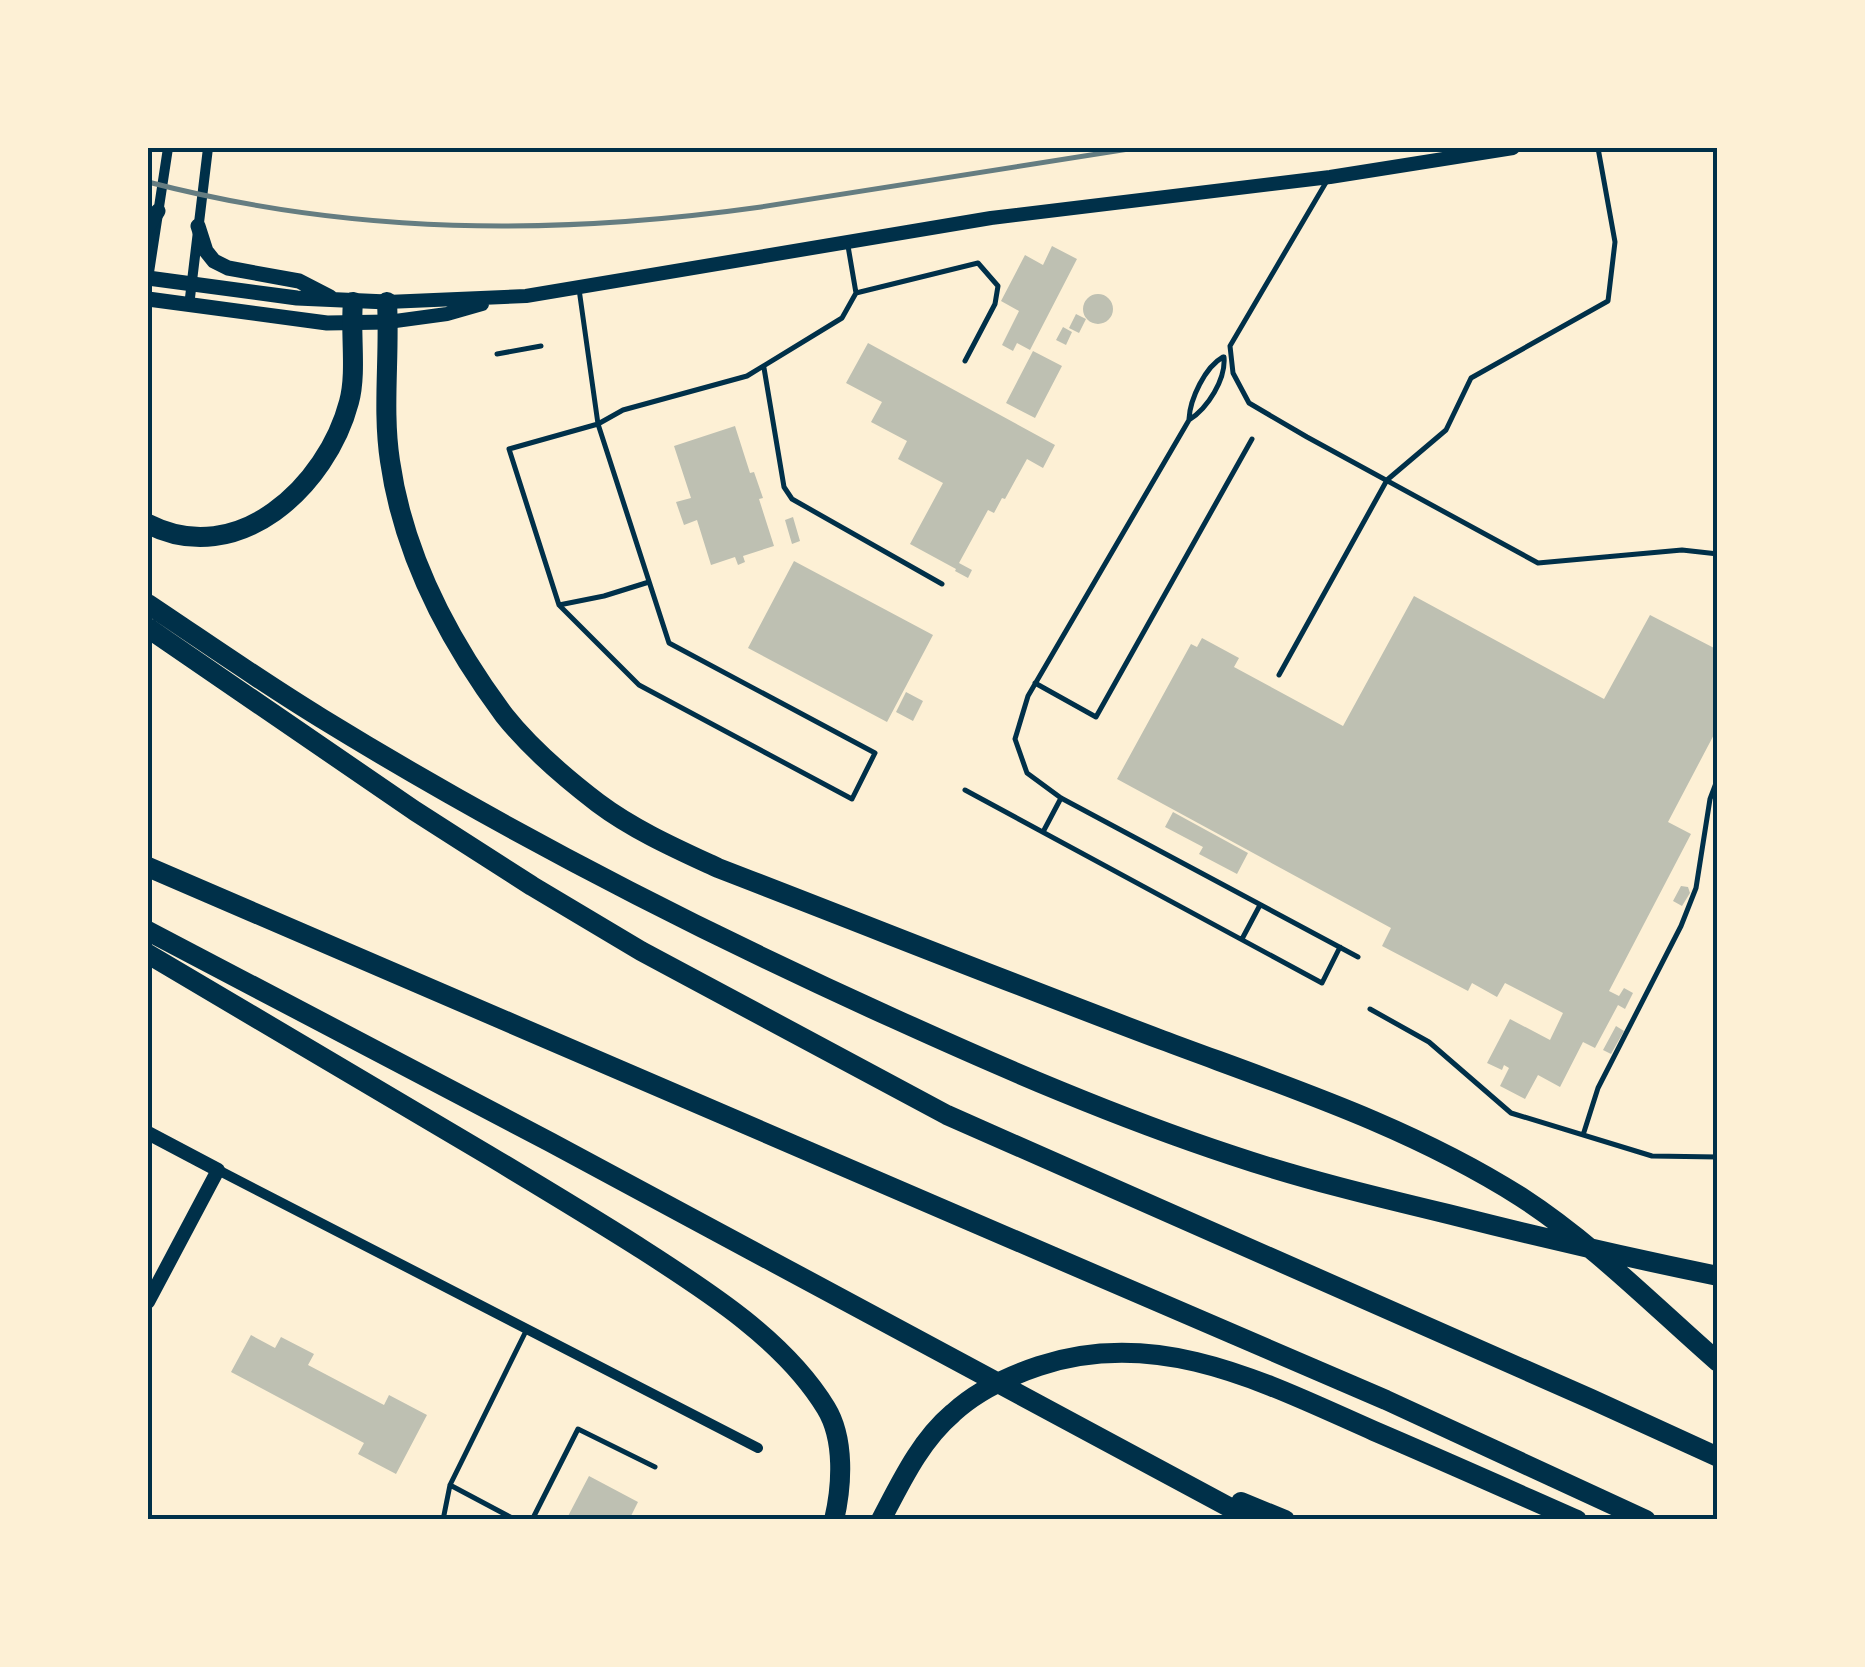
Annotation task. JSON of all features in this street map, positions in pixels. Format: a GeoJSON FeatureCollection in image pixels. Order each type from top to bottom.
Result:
{"type":"FeatureCollection","features":[{"type":"Feature","properties":{"kind":"highway"},"geometry":{"type":"LineString","coordinates":[[148,524],[187,536],[224,536],[245,530],[297,494],[340,434],[351,397],[351,324],[345,301]]}},
{"type":"Feature","properties":{"kind":"highway"},"geometry":{"type":"LineString","coordinates":[[387,312],[390,460],[400,513],[413,553],[449,629],[506,716],[544,758],[600,805],[655,838],[718,868],[1161,1040],[1334,1102],[1430,1146],[1473,1168],[1559,1223],[1718,1362]]}},
{"type":"Feature","properties":{"kind":"highway"},"geometry":{"type":"LineString","coordinates":[[148,604],[320,718],[502,823],[807,980],[991,1062],[1160,1130],[1354,1192],[1718,1276]]}},
{"type":"Feature","properties":{"kind":"highway"},"geometry":{"type":"LineString","coordinates":[[148,628],[516,876],[641,951],[948,1115],[1718,1457]]}},
{"type":"Feature","properties":{"kind":"highway"},"geometry":{"type":"LineString","coordinates":[[148,867],[1386,1400],[1646,1520]]}},
{"type":"Feature","properties":{"kind":"highway"},"geometry":{"type":"LineString","coordinates":[[148,931],[1253,1520]]}},
{"type":"Feature","properties":{"kind":"highway"},"geometry":{"type":"LineString","coordinates":[[148,954],[572,1205],[717,1299],[751,1327],[806,1380],[828,1411],[838,1438],[840,1466],[834,1520]]}},
{"type":"Feature","properties":{"kind":"highway"},"geometry":{"type":"LineString","coordinates":[[1663,1265],[1718,1286]]}},
{"type":"Feature","properties":{"kind":"highway"},"geometry":{"type":"LineString","coordinates":[[881,1520],[911,1464],[952,1413],[1018,1373],[1079,1354],[1111,1352],[1174,1357],[1251,1376],[1577,1520]]}},
{"type":"Feature","properties":{"kind":"highway"},"geometry":{"type":"LineString","coordinates":[[1179,1478],[1285,1520]]}},
{"type":"Feature","properties":{"kind":"main road"},"geometry":{"type":"LineString","coordinates":[[148,226],[158,211]]}},
{"type":"Feature","properties":{"kind":"main road"},"geometry":{"type":"LineString","coordinates":[[198,226],[206,251],[214,261],[299,282],[345,301],[387,312]]}},
{"type":"Feature","properties":{"kind":"main road"},"geometry":{"type":"LineString","coordinates":[[148,278],[345,301]]}},
{"type":"Feature","properties":{"kind":"main road"},"geometry":{"type":"LineString","coordinates":[[148,299],[351,324],[387,312]]}},
{"type":"Feature","properties":{"kind":"street"},"geometry":{"type":"LineString","coordinates":[[148,278],[168,148]]}},
{"type":"Feature","properties":{"kind":"street"},"geometry":{"type":"LineString","coordinates":[[188,306],[208,148]]}},
{"type":"Feature","properties":{"kind":"street"},"geometry":{"type":"LineString","coordinates":[[387,312],[447,314],[506,297],[992,218],[1330,176],[1513,148]]}},
{"type":"Feature","properties":{"kind":"street"},"geometry":{"type":"LineString","coordinates":[[148,1133],[758,1448]]}},
{"type":"Feature","properties":{"kind":"street"},"geometry":{"type":"LineString","coordinates":[[148,1302],[218,1170]]}},
{"type":"Feature","properties":{"kind":"lane"},"geometry":{"type":"LineString","coordinates":[[1279,675],[1387,480],[1446,430],[1471,378],[1608,301],[1615,242],[1598,148]]}},
{"type":"Feature","properties":{"kind":"lane"},"geometry":{"type":"LineString","coordinates":[[1330,176],[1224,357],[1225,369],[1202,412],[1190,420],[1035,683],[1015,739],[1027,774],[1061,798],[1358,957]]}},
{"type":"Feature","properties":{"kind":"lane"},"geometry":{"type":"LineString","coordinates":[[578,286],[598,424],[669,643],[875,753],[852,799],[639,685],[558,605],[509,449],[598,424],[623,410],[764,368],[842,318],[856,292],[847,242]]}},
{"type":"Feature","properties":{"kind":"lane"},"geometry":{"type":"LineString","coordinates":[[856,292],[978,264],[998,286],[996,304],[965,361]]}},
{"type":"Feature","properties":{"kind":"lane"},"geometry":{"type":"LineString","coordinates":[[497,354],[541,346]]}},
{"type":"Feature","properties":{"kind":"lane"},"geometry":{"type":"LineString","coordinates":[[1230,346],[1233,373],[1249,403],[1538,563],[1682,550],[1718,554]]}},
{"type":"Feature","properties":{"kind":"lane"},"geometry":{"type":"LineString","coordinates":[[1190,420],[1190,406],[1214,362],[1224,357]]}},
{"type":"Feature","properties":{"kind":"lane"},"geometry":{"type":"LineString","coordinates":[[764,368],[784,487],[792,499],[942,584]]}},
{"type":"Feature","properties":{"kind":"lane"},"geometry":{"type":"LineString","coordinates":[[1035,683],[1096,717],[1252,439]]}},
{"type":"Feature","properties":{"kind":"lane"},"geometry":{"type":"LineString","coordinates":[[558,605],[649,582]]}},
{"type":"Feature","properties":{"kind":"lane"},"geometry":{"type":"LineString","coordinates":[[1584,1134],[1598,1088],[1660,970],[1696,888],[1710,799],[1718,778]]}},
{"type":"Feature","properties":{"kind":"lane"},"geometry":{"type":"LineString","coordinates":[[965,790],[1322,982],[1340,947]]}},
{"type":"Feature","properties":{"kind":"lane"},"geometry":{"type":"LineString","coordinates":[[1043,832],[1061,798]]}},
{"type":"Feature","properties":{"kind":"lane"},"geometry":{"type":"LineString","coordinates":[[1242,939],[1260,904]]}},
{"type":"Feature","properties":{"kind":"lane"},"geometry":{"type":"LineString","coordinates":[[1370,1009],[1429,1042],[1511,1112],[1652,1156],[1718,1157]]}},
{"type":"Feature","properties":{"kind":"lane"},"geometry":{"type":"LineString","coordinates":[[444,1520],[450,1485],[527,1329]]}},
{"type":"Feature","properties":{"kind":"lane"},"geometry":{"type":"LineString","coordinates":[[532,1520],[578,1428],[655,1467]]}},
{"type":"Feature","properties":{"kind":"lane"},"geometry":{"type":"LineString","coordinates":[[450,1485],[516,1520]]}},
{"type":"Feature","properties":{"kind":"building"},"geometry":{"type":"Polygon","coordinates":[[[1052,246],[1077,259],[1030,350],[1017,343],[1013,351],[1002,345],[1019,311],[1001,301],[1025,255],[1043,265],[1052,246]]]}},
{"type":"Feature","properties":{"kind":"building"},"geometry":{"type":"Polygon","coordinates":[[[1098,294],[1112,303],[1113,309],[1104,323],[1098,324],[1084,315],[1083,309],[1092,295],[1098,294]]]}},
{"type":"Feature","properties":{"kind":"building"},"geometry":{"type":"Polygon","coordinates":[[[1076,314],[1086,319],[1079,333],[1069,328],[1076,314]]]}},
{"type":"Feature","properties":{"kind":"building"},"geometry":{"type":"Polygon","coordinates":[[[1063,327],[1072,332],[1066,345],[1056,340],[1063,327]]]}},
{"type":"Feature","properties":{"kind":"building"},"geometry":{"type":"Polygon","coordinates":[[[868,343],[1055,445],[1043,468],[1027,459],[1005,499],[994,513],[988,510],[959,563],[972,570],[968,578],[910,544],[943,483],[898,459],[907,441],[871,422],[882,402],[846,383],[868,343]]]}},
{"type":"Feature","properties":{"kind":"building"},"geometry":{"type":"Polygon","coordinates":[[[1033,351],[1062,366],[1035,418],[1006,403],[1033,351]]]}},
{"type":"Feature","properties":{"kind":"building"},"geometry":{"type":"Polygon","coordinates":[[[735,426],[750,473],[754,472],[763,498],[759,499],[774,546],[743,556],[745,562],[738,565],[735,557],[711,565],[697,520],[684,525],[676,502],[691,498],[674,446],[735,426]]]}},
{"type":"Feature","properties":{"kind":"building"},"geometry":{"type":"Polygon","coordinates":[[[793,517],[800,541],[792,544],[785,520],[793,517]]]}},
{"type":"Feature","properties":{"kind":"building"},"geometry":{"type":"Polygon","coordinates":[[[794,561],[933,635],[887,722],[748,648],[794,561]]]}},
{"type":"Feature","properties":{"kind":"building"},"geometry":{"type":"Polygon","coordinates":[[[1414,596],[1604,699],[1650,615],[1718,650],[1718,727],[1668,822],[1691,834],[1609,991],[1619,996],[1624,988],[1633,993],[1625,1009],[1618,1005],[1595,1048],[1583,1042],[1560,1087],[1538,1075],[1525,1099],[1500,1086],[1509,1068],[1504,1065],[1502,1070],[1487,1063],[1510,1019],[1550,1040],[1563,1013],[1505,983],[1497,997],[1472,983],[1468,991],[1382,946],[1391,928],[1117,779],[1191,644],[1197,647],[1202,638],[1239,658],[1234,667],[1343,726],[1414,596]]]}},
{"type":"Feature","properties":{"kind":"building"},"geometry":{"type":"Polygon","coordinates":[[[906,692],[923,701],[913,721],[896,712],[906,692]]]}},
{"type":"Feature","properties":{"kind":"building"},"geometry":{"type":"Polygon","coordinates":[[[1173,812],[1248,853],[1237,874],[1199,854],[1203,847],[1165,827],[1173,812]]]}},
{"type":"Feature","properties":{"kind":"building"},"geometry":{"type":"Polygon","coordinates":[[[1681,886],[1688,887],[1690,893],[1682,906],[1673,901],[1681,886]]]}},
{"type":"Feature","properties":{"kind":"building"},"geometry":{"type":"Polygon","coordinates":[[[1616,1026],[1624,1031],[1611,1054],[1603,1050],[1616,1026]]]}},
{"type":"Feature","properties":{"kind":"building"},"geometry":{"type":"Polygon","coordinates":[[[251,1335],[275,1348],[281,1337],[314,1354],[308,1365],[384,1405],[389,1395],[427,1415],[396,1474],[358,1454],[364,1443],[231,1372],[251,1335]]]}},
{"type":"Feature","properties":{"kind":"building"},"geometry":{"type":"Polygon","coordinates":[[[589,1476],[638,1502],[629,1520],[566,1520],[589,1476]]]}},
{"type":"Feature","properties":{"kind":"railway"},"geometry":{"type":"LineString","coordinates":[[148,182],[224,199],[377,221],[529,226],[606,223],[761,207],[1135,148]]}}]}
